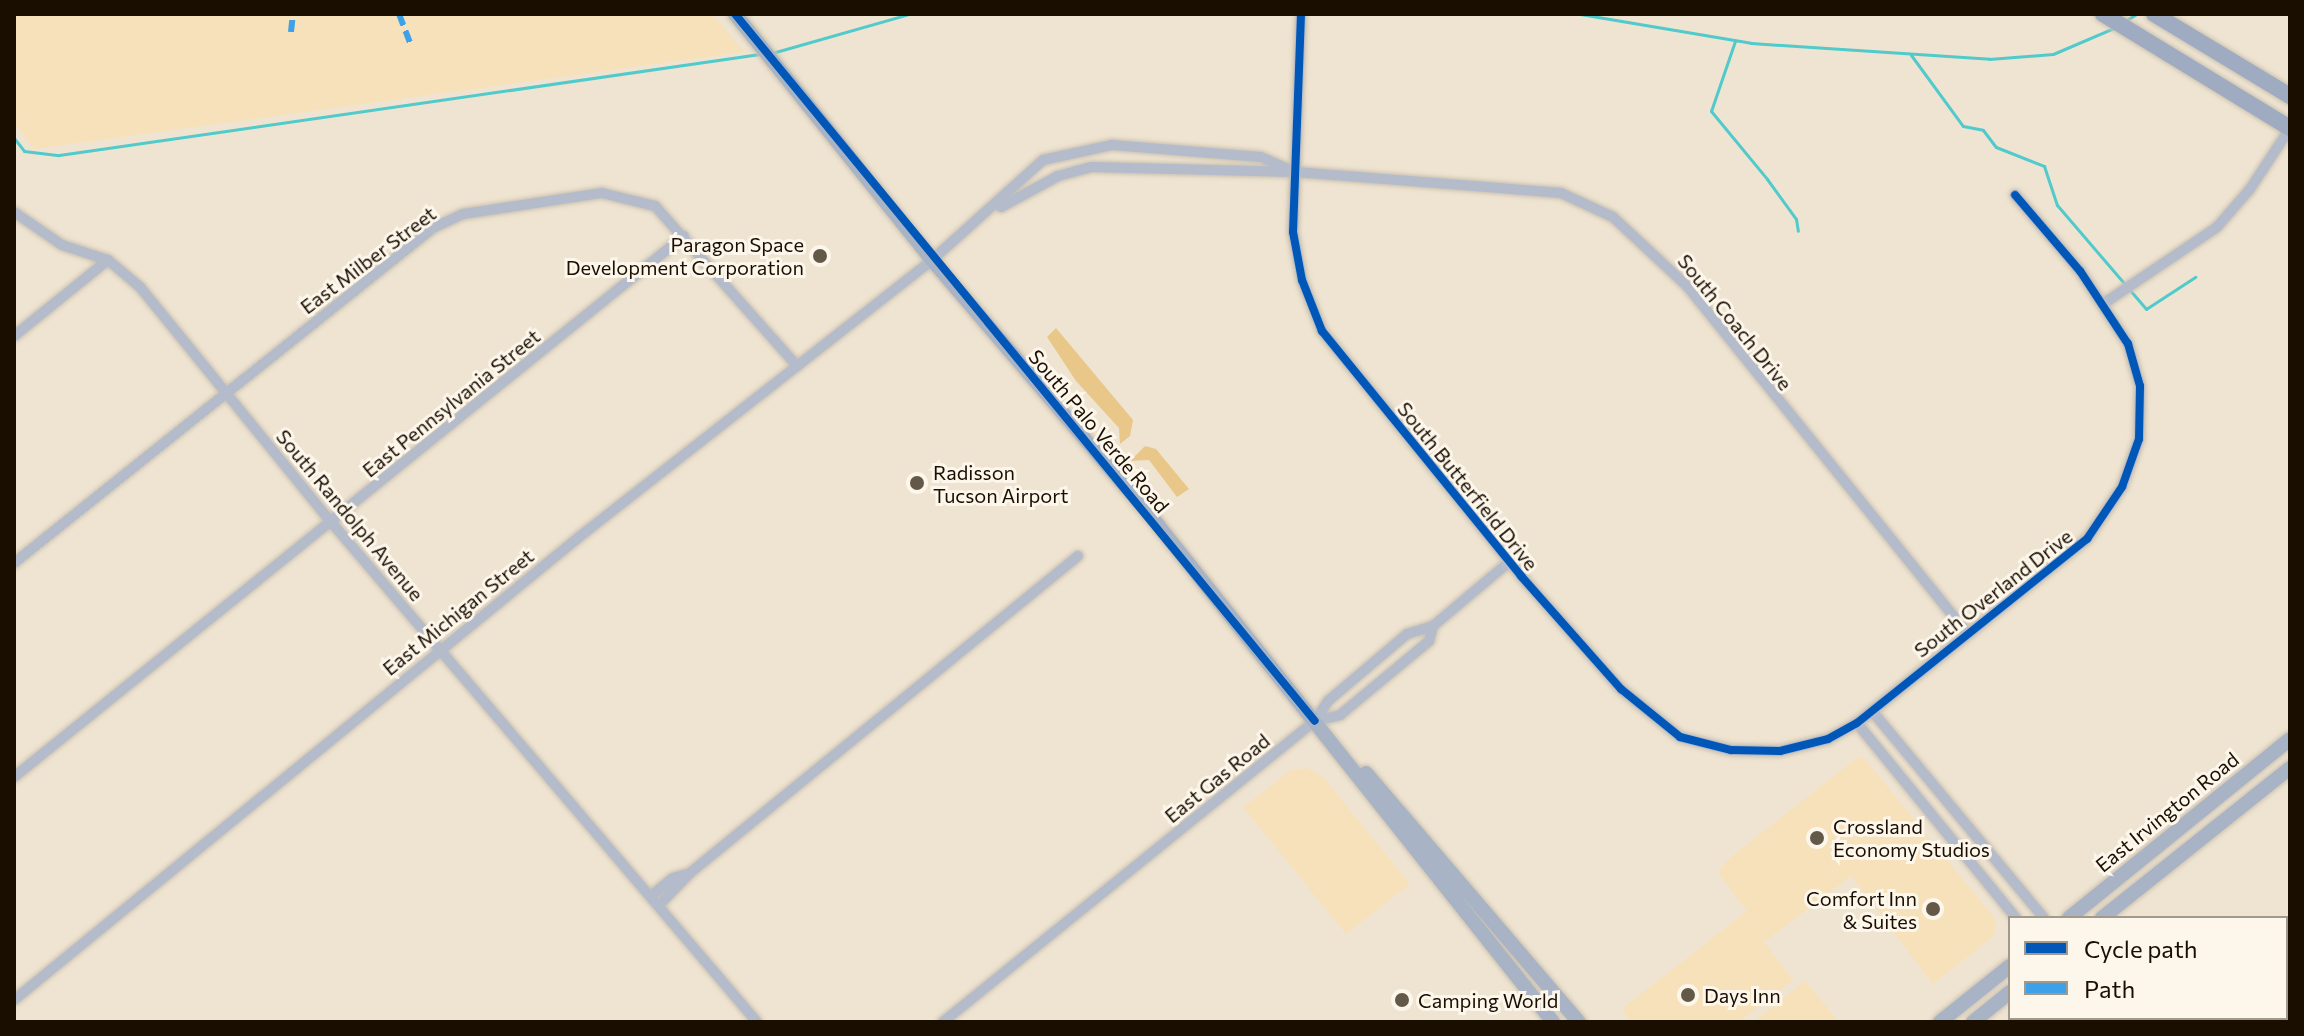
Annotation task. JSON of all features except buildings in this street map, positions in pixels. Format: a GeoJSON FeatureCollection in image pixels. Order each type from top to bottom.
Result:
{"type":"FeatureCollection","features":[{"type":"Feature","properties":{"kind":"main road","name":"South Palo Verde Road"},"geometry":{"type":"LineString","coordinates":[[735,14],[932,260],[1158,525],[1553,1022]]}},
{"type":"Feature","properties":{"kind":"main road"},"geometry":{"type":"LineString","coordinates":[[2154,14],[2290,96]]}},
{"type":"Feature","properties":{"kind":"main road"},"geometry":{"type":"LineString","coordinates":[[2107,17],[2290,128]]}},
{"type":"Feature","properties":{"kind":"main road","name":"South Palo Verde Road"},"geometry":{"type":"LineString","coordinates":[[1315,721],[1412,822],[1579,1022]]}},
{"type":"Feature","properties":{"kind":"main road","name":"East Irvington Road"},"geometry":{"type":"LineString","coordinates":[[2071,916],[2290,739]]}},
{"type":"Feature","properties":{"kind":"main road","name":"East Irvington Road"},"geometry":{"type":"LineString","coordinates":[[2105,916],[2290,768]]}},
{"type":"Feature","properties":{"kind":"main road"},"geometry":{"type":"LineString","coordinates":[[1435,873],[1448,877],[1485,921],[1513,943]]}},
{"type":"Feature","properties":{"kind":"main road"},"geometry":{"type":"LineString","coordinates":[[1940,1022],[2008,968]]}},
{"type":"Feature","properties":{"kind":"main road"},"geometry":{"type":"LineString","coordinates":[[1973,1022],[2008,994]]}},
{"type":"Feature","properties":{"kind":"street","name":"South Butterfield Drive"},"geometry":{"type":"LineString","coordinates":[[1301,14],[1293,232],[1302,280],[1322,331],[1509,562],[1621,689],[1680,737],[1731,750],[1780,751],[1828,739],[1872,711]]}},
{"type":"Feature","properties":{"kind":"street"},"geometry":{"type":"LineString","coordinates":[[2103,304],[2217,227],[2250,189],[2290,128]]}},
{"type":"Feature","properties":{"kind":"street","name":"South Coach Drive"},"geometry":{"type":"LineString","coordinates":[[989,214],[1021,176],[1043,160],[1078,149],[1112,145],[1261,157],[1295,172]]}},
{"type":"Feature","properties":{"kind":"street"},"geometry":{"type":"LineString","coordinates":[[1078,149],[1080,169]]}},
{"type":"Feature","properties":{"kind":"street","name":"South Coach Drive"},"geometry":{"type":"LineString","coordinates":[[932,260],[989,214],[1058,176],[1080,169],[1139,166],[1295,172],[1561,193],[1613,217],[1687,286],[1967,633]]}},
{"type":"Feature","properties":{"kind":"street","name":"East Milber Street"},"geometry":{"type":"LineString","coordinates":[[14,563],[433,228],[463,214],[602,193],[655,206],[797,366]]}},
{"type":"Feature","properties":{"kind":"street","name":"South Overland Drive"},"geometry":{"type":"LineString","coordinates":[[1872,711],[2087,539],[2122,487],[2139,439],[2140,386],[2128,344],[2103,304],[2015,195]]}},
{"type":"Feature","properties":{"kind":"street","name":"South Randolph Avenue"},"geometry":{"type":"LineString","coordinates":[[14,212],[62,245],[108,260],[140,287],[332,523],[652,895],[757,1022]]}},
{"type":"Feature","properties":{"kind":"street","name":"East Pennsylvania Street"},"geometry":{"type":"LineString","coordinates":[[14,777],[684,236]]}},
{"type":"Feature","properties":{"kind":"street"},"geometry":{"type":"LineString","coordinates":[[14,336],[108,260]]}},
{"type":"Feature","properties":{"kind":"street","name":"East Michigan Street"},"geometry":{"type":"LineString","coordinates":[[14,1000],[441,649],[932,260]]}},
{"type":"Feature","properties":{"kind":"street"},"geometry":{"type":"LineString","coordinates":[[659,905],[690,873],[1078,556]]}},
{"type":"Feature","properties":{"kind":"street","name":"East Gas Road"},"geometry":{"type":"LineString","coordinates":[[943,1022],[1315,721],[1328,701],[1407,634],[1433,626],[1509,562]]}},
{"type":"Feature","properties":{"kind":"street"},"geometry":{"type":"LineString","coordinates":[[1315,721],[1340,715],[1429,641],[1433,626]]}},
{"type":"Feature","properties":{"kind":"street"},"geometry":{"type":"LineString","coordinates":[[1872,711],[2042,916]]}},
{"type":"Feature","properties":{"kind":"street"},"geometry":{"type":"LineString","coordinates":[[1857,723],[1875,725],[1907,764],[1930,781]]}},
{"type":"Feature","properties":{"kind":"street"},"geometry":{"type":"LineString","coordinates":[[1857,723],[2014,916]]}},
{"type":"Feature","properties":{"kind":"street"},"geometry":{"type":"LineString","coordinates":[[652,895],[673,878],[690,873]]}},
{"type":"Feature","properties":{"kind":"shaded area"},"geometry":{"type":"Polygon","coordinates":[[[14,14],[712,14],[744,52],[34,149],[14,122],[14,14]]]}},
{"type":"Feature","properties":{"kind":"shaded area"},"geometry":{"type":"Polygon","coordinates":[[[1056,328],[1133,420],[1130,436],[1120,444],[1119,428],[1076,381],[1047,337],[1056,328]]]}},
{"type":"Feature","properties":{"kind":"shaded area"},"geometry":{"type":"Polygon","coordinates":[[[1145,446],[1156,449],[1189,489],[1177,497],[1149,460],[1130,461],[1145,446]]]}},
{"type":"Feature","properties":{"kind":"shaded area"},"geometry":{"type":"Polygon","coordinates":[[[1858,757],[1864,758],[1996,920],[1994,936],[1933,984],[1851,876],[1764,942],[1793,980],[1739,1022],[1629,1022],[1623,1008],[1747,911],[1718,873],[1727,860],[1858,757]]]}},
{"type":"Feature","properties":{"kind":"shaded area"},"geometry":{"type":"Polygon","coordinates":[[[1307,768],[1322,776],[1410,884],[1346,934],[1243,807],[1291,770],[1307,768]]]}},
{"type":"Feature","properties":{"kind":"shaded area"},"geometry":{"type":"Polygon","coordinates":[[[1805,981],[1839,1022],[1753,1022],[1805,981]]]}},
{"type":"Feature","properties":{"kind":"waterway"},"geometry":{"type":"LineString","coordinates":[[772,53],[909,14]]}},
{"type":"Feature","properties":{"kind":"waterway"},"geometry":{"type":"LineString","coordinates":[[1580,14],[1751,43],[1989,59],[2053,54],[2116,27]]}},
{"type":"Feature","properties":{"kind":"waterway"},"geometry":{"type":"LineString","coordinates":[[2125,21],[2136,14]]}},
{"type":"Feature","properties":{"kind":"waterway"},"geometry":{"type":"LineString","coordinates":[[1735,41],[1711,111],[1767,179],[1796,219],[1798,231]]}},
{"type":"Feature","properties":{"kind":"waterway"},"geometry":{"type":"LineString","coordinates":[[14,138],[24,151],[59,155],[760,54]]}},
{"type":"Feature","properties":{"kind":"waterway"},"geometry":{"type":"LineString","coordinates":[[1911,55],[1963,126],[1983,130],[1996,147],[2044,166],[2057,205],[2146,309],[2195,277]]}},
{"type":"Feature","properties":{"kind":"marked path"},"geometry":{"type":"LineString","coordinates":[[291,32],[293,14]]}},
{"type":"Feature","properties":{"kind":"marked path"},"geometry":{"type":"LineString","coordinates":[[399,14],[411,46]]}},
{"type":"Feature","properties":{"kind":"cycle path"},"geometry":{"type":"LineString","coordinates":[[735,14],[1315,721]]}},
{"type":"Feature","properties":{"kind":"cycle path"},"geometry":{"type":"LineString","coordinates":[[1301,14],[1293,232],[1302,280],[1322,331],[1521,576],[1621,689],[1680,737],[1731,750],[1780,751],[1828,739],[1857,723],[2087,539],[2122,487],[2139,439],[2140,386],[2128,344],[2080,271],[2015,195]]}},
{"type":"Feature","properties":{"kind":"place","name":"Paragon Space Development Corporation"},"geometry":{"type":"Point","coordinates":[820,256]}},
{"type":"Feature","properties":{"kind":"place","name":"Radisson Tucson Airport"},"geometry":{"type":"Point","coordinates":[917,483]}},
{"type":"Feature","properties":{"kind":"place","name":"Crossland Economy Studios"},"geometry":{"type":"Point","coordinates":[1817,838]}},
{"type":"Feature","properties":{"kind":"place","name":"Comfort Inn & Suites"},"geometry":{"type":"Point","coordinates":[1933,909]}},
{"type":"Feature","properties":{"kind":"place","name":"Days Inn"},"geometry":{"type":"Point","coordinates":[1688,995]}},
{"type":"Feature","properties":{"kind":"place","name":"Camping World"},"geometry":{"type":"Point","coordinates":[1402,1000]}}]}
